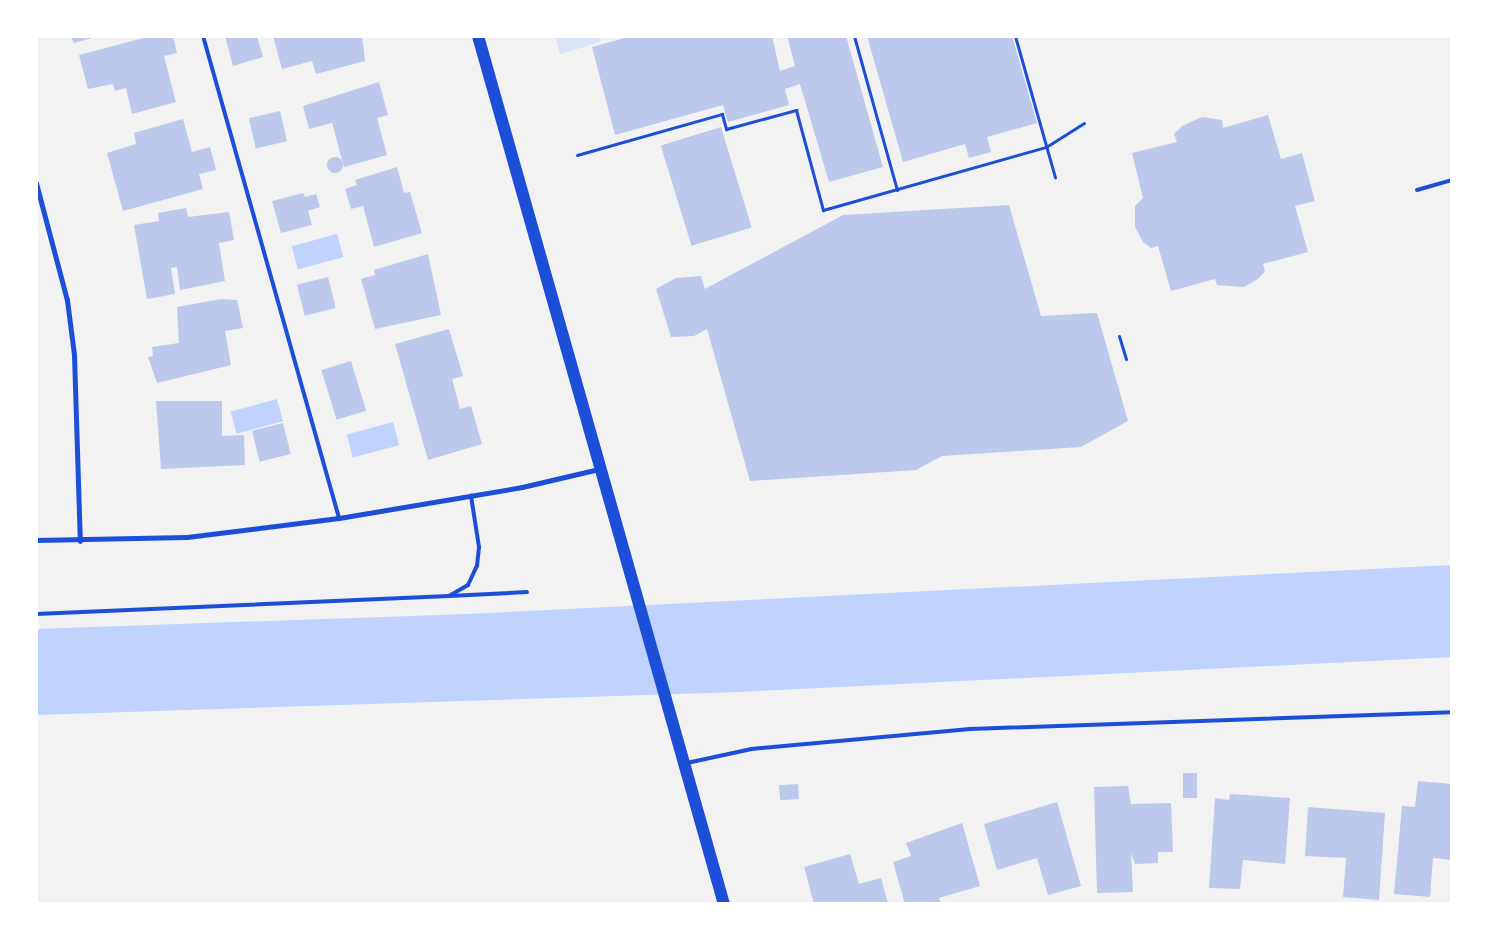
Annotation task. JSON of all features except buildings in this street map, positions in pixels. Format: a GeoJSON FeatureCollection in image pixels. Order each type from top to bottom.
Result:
{"type":"FeatureCollection","features":[{"type":"Feature","properties":{"kind":"main road"},"geometry":{"type":"LineString","coordinates":[[478,36],[682,764],[724,904]]}},
{"type":"Feature","properties":{"kind":"street"},"geometry":{"type":"LineString","coordinates":[[36,183],[67,300],[74,355],[80,541]]}},
{"type":"Feature","properties":{"kind":"street"},"geometry":{"type":"LineString","coordinates":[[36,540],[80,541],[187,537],[339,518],[471,496],[599,469]]}},
{"type":"Feature","properties":{"kind":"lane"},"geometry":{"type":"LineString","coordinates":[[203,36],[339,518]]}},
{"type":"Feature","properties":{"kind":"lane"},"geometry":{"type":"LineString","coordinates":[[1417,190],[1452,180]]}},
{"type":"Feature","properties":{"kind":"lane"},"geometry":{"type":"LineString","coordinates":[[448,596],[468,585],[478,566],[480,547],[471,496]]}},
{"type":"Feature","properties":{"kind":"lane"},"geometry":{"type":"LineString","coordinates":[[36,614],[527,592]]}},
{"type":"Feature","properties":{"kind":"lane"},"geometry":{"type":"LineString","coordinates":[[682,764],[751,749],[970,729],[1452,712]]}},
{"type":"Feature","properties":{"kind":"path"},"geometry":{"type":"LineString","coordinates":[[854,36],[897,190]]}},
{"type":"Feature","properties":{"kind":"path"},"geometry":{"type":"LineString","coordinates":[[1015,36],[1054,177]]}},
{"type":"Feature","properties":{"kind":"path"},"geometry":{"type":"LineString","coordinates":[[577,155],[722,114],[726,129],[796,110],[823,210],[1046,148],[1084,124]]}},
{"type":"Feature","properties":{"kind":"path"},"geometry":{"type":"LineString","coordinates":[[1119,336],[1126,359]]}},
{"type":"Feature","properties":{"kind":"shaded area"},"geometry":{"type":"Polygon","coordinates":[[[555,36],[599,36],[601,42],[560,54],[555,36]]]}},
{"type":"Feature","properties":{"kind":"water"},"geometry":{"type":"Polygon","coordinates":[[[337,234],[343,257],[298,269],[292,246],[337,234]]]}},
{"type":"Feature","properties":{"kind":"water"},"geometry":{"type":"Polygon","coordinates":[[[277,399],[283,421],[237,434],[231,411],[277,399]]]}},
{"type":"Feature","properties":{"kind":"water"},"geometry":{"type":"Polygon","coordinates":[[[393,422],[399,445],[353,458],[347,434],[393,422]]]}},
{"type":"Feature","properties":{"kind":"water"},"geometry":{"type":"Polygon","coordinates":[[[1452,565],[1452,657],[739,692],[36,715],[36,629],[468,614],[1452,565]]]}}]}
